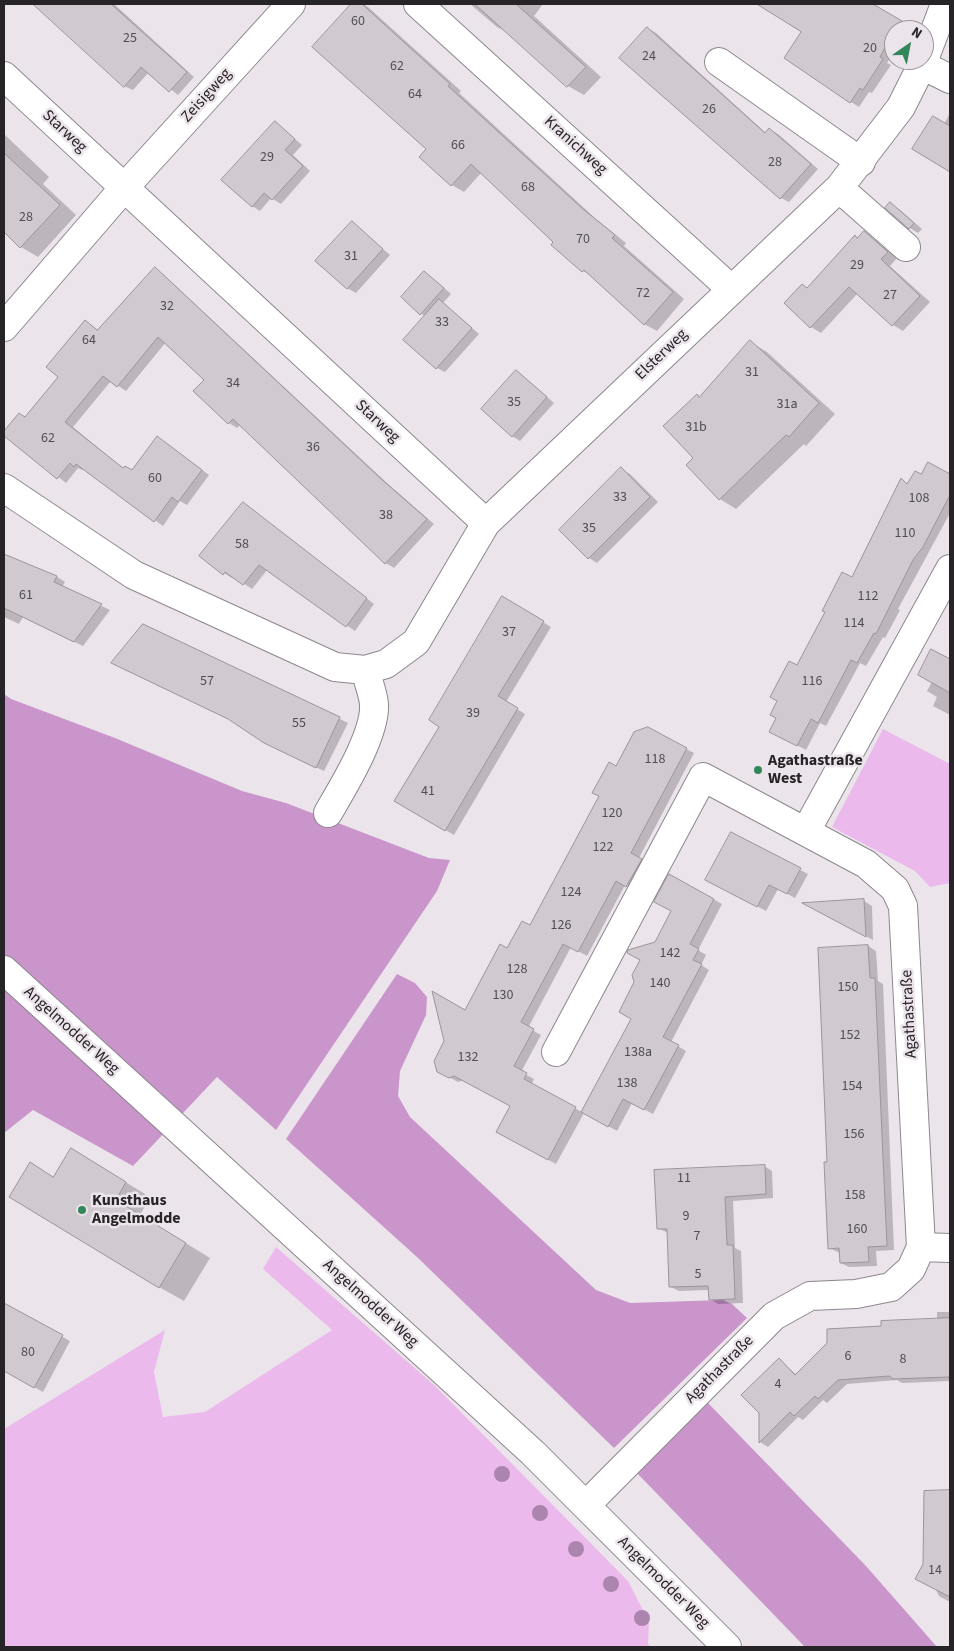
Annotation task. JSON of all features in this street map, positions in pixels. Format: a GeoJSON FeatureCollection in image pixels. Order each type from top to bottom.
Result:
{"type":"FeatureCollection","features":[{"type":"Feature","properties":{"kind":"street","name":"Zeisigweg"},"geometry":{"type":"LineString","coordinates":[[123,189],[292,4]]}},
{"type":"Feature","properties":{"kind":"street","name":"Kranichweg"},"geometry":{"type":"LineString","coordinates":[[418,4],[731,289]]}},
{"type":"Feature","properties":{"kind":"street","name":"Elsterweg"},"geometry":{"type":"LineString","coordinates":[[934,33],[945,4]]}},
{"type":"Feature","properties":{"kind":"street"},"geometry":{"type":"LineString","coordinates":[[719,62],[861,162]]}},
{"type":"Feature","properties":{"kind":"street","name":"Elsterweg"},"geometry":{"type":"LineString","coordinates":[[486,522],[839,188],[861,162],[901,107],[920,70]]}},
{"type":"Feature","properties":{"kind":"street"},"geometry":{"type":"LineString","coordinates":[[932,70],[950,79]]}},
{"type":"Feature","properties":{"kind":"street","name":"Starweg"},"geometry":{"type":"LineString","coordinates":[[4,76],[123,189],[486,522]]}},
{"type":"Feature","properties":{"kind":"street"},"geometry":{"type":"LineString","coordinates":[[839,188],[906,247]]}},
{"type":"Feature","properties":{"kind":"street"},"geometry":{"type":"LineString","coordinates":[[4,327],[123,189]]}},
{"type":"Feature","properties":{"kind":"street"},"geometry":{"type":"LineString","coordinates":[[4,488],[134,576],[335,667],[365,670],[386,664],[416,642],[486,522]]}},
{"type":"Feature","properties":{"kind":"street"},"geometry":{"type":"LineString","coordinates":[[806,831],[950,569]]}},
{"type":"Feature","properties":{"kind":"street"},"geometry":{"type":"LineString","coordinates":[[328,813],[352,772],[368,731],[374,704],[365,670]]}},
{"type":"Feature","properties":{"kind":"street","name":"Agathastraße"},"geometry":{"type":"LineString","coordinates":[[556,1052],[703,777],[866,864],[882,875],[895,888],[903,906],[921,1247],[911,1269],[892,1287],[856,1294],[810,1296],[774,1316],[586,1506]]}},
{"type":"Feature","properties":{"kind":"street","name":"Angelmodder Weg"},"geometry":{"type":"LineString","coordinates":[[4,970],[533,1453],[727,1647]]}},
{"type":"Feature","properties":{"kind":"street"},"geometry":{"type":"LineString","coordinates":[[921,1247],[950,1248]]}},
{"type":"Feature","properties":{"kind":"shaded area"},"geometry":{"type":"Polygon","coordinates":[[[4,694],[11,699],[115,738],[242,791],[286,803],[429,858],[450,860],[437,891],[276,1130],[217,1077],[133,1166],[33,1110],[4,1133],[4,694]]]}},
{"type":"Feature","properties":{"kind":"shaded area"},"geometry":{"type":"Polygon","coordinates":[[[883,729],[950,764],[950,883],[930,887],[915,871],[832,827],[883,729]]]}},
{"type":"Feature","properties":{"kind":"shaded area"},"geometry":{"type":"Polygon","coordinates":[[[397,974],[415,983],[427,997],[426,1015],[400,1071],[398,1096],[410,1117],[596,1290],[630,1303],[723,1300],[732,1304],[747,1318],[614,1448],[417,1257],[286,1139],[397,974]]]}},
{"type":"Feature","properties":{"kind":"shaded area"},"geometry":{"type":"Polygon","coordinates":[[[276,1247],[433,1384],[628,1581],[649,1622],[648,1644],[651,1647],[4,1647],[4,1429],[165,1330],[154,1372],[163,1417],[205,1412],[332,1330],[263,1269],[276,1247]]]}},
{"type":"Feature","properties":{"kind":"shaded area"},"geometry":{"type":"Polygon","coordinates":[[[708,1403],[866,1566],[937,1647],[805,1647],[637,1473],[708,1403]]]}},
{"type":"Feature","properties":{"kind":"building"},"geometry":{"type":"Polygon","coordinates":[[[33,4],[111,4],[187,72],[169,92],[141,67],[124,87],[33,4]]]}},
{"type":"Feature","properties":{"kind":"building"},"geometry":{"type":"Polygon","coordinates":[[[351,4],[362,4],[450,84],[448,86],[583,209],[615,235],[612,238],[673,292],[644,325],[584,270],[582,272],[551,245],[553,242],[471,164],[451,186],[419,157],[426,149],[312,47],[351,4]]]}},
{"type":"Feature","properties":{"kind":"building"},"geometry":{"type":"Polygon","coordinates":[[[475,4],[516,4],[586,67],[567,87],[475,4]]]}},
{"type":"Feature","properties":{"kind":"building"},"geometry":{"type":"Polygon","coordinates":[[[757,4],[873,4],[900,20],[884,20],[884,49],[880,57],[883,59],[863,90],[860,88],[850,103],[784,58],[801,32],[757,4]]]}},
{"type":"Feature","properties":{"kind":"building"},"geometry":{"type":"Polygon","coordinates":[[[647,27],[765,133],[769,128],[811,164],[780,199],[619,58],[647,27]]]}},
{"type":"Feature","properties":{"kind":"building"},"geometry":{"type":"Polygon","coordinates":[[[933,116],[950,126],[950,172],[912,149],[933,116]]]}},
{"type":"Feature","properties":{"kind":"building"},"geometry":{"type":"Polygon","coordinates":[[[275,121],[295,139],[285,150],[303,166],[272,200],[264,193],[252,207],[221,180],[275,121]]]}},
{"type":"Feature","properties":{"kind":"building"},"geometry":{"type":"Polygon","coordinates":[[[4,153],[60,205],[20,248],[4,232],[4,153]]]}},
{"type":"Feature","properties":{"kind":"building"},"geometry":{"type":"Polygon","coordinates":[[[890,202],[914,223],[909,229],[885,208],[890,202]]]}},
{"type":"Feature","properties":{"kind":"building"},"geometry":{"type":"Polygon","coordinates":[[[352,221],[383,249],[347,289],[315,261],[352,221]]]}},
{"type":"Feature","properties":{"kind":"building"},"geometry":{"type":"Polygon","coordinates":[[[864,231],[888,252],[881,259],[920,296],[892,326],[849,287],[810,328],[784,303],[802,284],[807,288],[855,235],[857,238],[864,231]]]}},
{"type":"Feature","properties":{"kind":"building"},"geometry":{"type":"Polygon","coordinates":[[[155,267],[379,477],[427,519],[385,564],[233,419],[228,424],[193,391],[204,380],[158,337],[117,387],[103,376],[65,422],[123,468],[125,466],[132,470],[157,436],[202,470],[178,502],[172,497],[154,522],[76,464],[74,467],[70,463],[57,479],[4,436],[4,431],[19,413],[25,417],[58,377],[46,367],[85,320],[97,330],[155,267]]]}},
{"type":"Feature","properties":{"kind":"building"},"geometry":{"type":"Polygon","coordinates":[[[424,271],[444,288],[420,315],[401,297],[424,271]]]}},
{"type":"Feature","properties":{"kind":"building"},"geometry":{"type":"Polygon","coordinates":[[[439,299],[472,328],[436,369],[403,340],[439,299]]]}},
{"type":"Feature","properties":{"kind":"building"},"geometry":{"type":"Polygon","coordinates":[[[750,340],[819,403],[789,437],[786,435],[719,500],[686,465],[693,458],[663,426],[697,394],[699,397],[750,340]]]}},
{"type":"Feature","properties":{"kind":"building"},"geometry":{"type":"Polygon","coordinates":[[[516,370],[547,397],[512,437],[481,409],[516,370]]]}},
{"type":"Feature","properties":{"kind":"building"},"geometry":{"type":"Polygon","coordinates":[[[928,462],[950,474],[950,495],[923,547],[913,560],[876,634],[874,633],[857,663],[851,660],[818,723],[811,719],[797,746],[769,732],[776,718],[770,715],[777,701],[770,697],[789,661],[797,665],[825,612],[822,611],[842,572],[852,577],[901,478],[907,484],[915,471],[921,474],[928,462]]]}},
{"type":"Feature","properties":{"kind":"building"},"geometry":{"type":"Polygon","coordinates":[[[621,467],[650,497],[588,559],[559,530],[621,467]]]}},
{"type":"Feature","properties":{"kind":"building"},"geometry":{"type":"Polygon","coordinates":[[[243,502],[367,598],[346,627],[259,565],[243,585],[225,572],[223,575],[199,556],[243,502]]]}},
{"type":"Feature","properties":{"kind":"building"},"geometry":{"type":"Polygon","coordinates":[[[4,554],[57,576],[54,582],[102,604],[74,642],[4,608],[4,554]]]}},
{"type":"Feature","properties":{"kind":"building"},"geometry":{"type":"Polygon","coordinates":[[[502,596],[544,621],[498,696],[518,708],[445,831],[394,801],[439,727],[429,720],[502,596]]]}},
{"type":"Feature","properties":{"kind":"building"},"geometry":{"type":"Polygon","coordinates":[[[143,624],[340,717],[316,768],[264,743],[228,719],[111,663],[143,624]]]}},
{"type":"Feature","properties":{"kind":"building"},"geometry":{"type":"Polygon","coordinates":[[[931,649],[950,659],[950,693],[918,675],[931,649]]]}},
{"type":"Feature","properties":{"kind":"building"},"geometry":{"type":"Polygon","coordinates":[[[648,727],[687,748],[631,853],[642,859],[626,887],[616,881],[578,952],[563,944],[521,1022],[534,1029],[514,1066],[527,1073],[524,1079],[576,1107],[548,1160],[496,1132],[510,1106],[454,1076],[449,1078],[437,1072],[434,1061],[444,1041],[432,991],[465,1010],[500,944],[507,948],[522,921],[530,925],[599,796],[592,793],[609,762],[616,766],[634,732],[648,727]]]}},
{"type":"Feature","properties":{"kind":"building"},"geometry":{"type":"Polygon","coordinates":[[[731,832],[801,868],[787,894],[769,885],[757,907],[705,880],[731,832]]]}},
{"type":"Feature","properties":{"kind":"building"},"geometry":{"type":"Polygon","coordinates":[[[669,874],[714,899],[690,944],[699,949],[693,960],[702,964],[663,1037],[679,1045],[644,1110],[623,1099],[608,1127],[581,1112],[631,1019],[619,1012],[634,982],[632,975],[640,960],[627,953],[628,950],[655,942],[671,911],[654,902],[669,874]]]}},
{"type":"Feature","properties":{"kind":"building"},"geometry":{"type":"Polygon","coordinates":[[[864,899],[866,937],[802,903],[864,899]]]}},
{"type":"Feature","properties":{"kind":"building"},"geometry":{"type":"Polygon","coordinates":[[[868,945],[870,978],[875,978],[887,1246],[868,1247],[869,1262],[840,1263],[839,1248],[828,1249],[824,1162],[827,1162],[818,948],[868,945]]]}},
{"type":"Feature","properties":{"kind":"building","name":"Kunsthaus Angelmodde"},"geometry":{"type":"Polygon","coordinates":[[[71,1148],[126,1182],[116,1200],[186,1243],[159,1288],[9,1197],[30,1162],[53,1177],[71,1148]]]}},
{"type":"Feature","properties":{"kind":"building"},"geometry":{"type":"Polygon","coordinates":[[[765,1165],[766,1194],[725,1197],[727,1245],[733,1245],[735,1299],[709,1300],[708,1286],[669,1287],[667,1229],[657,1229],[654,1170],[765,1165]]]}},
{"type":"Feature","properties":{"kind":"building"},"geometry":{"type":"Polygon","coordinates":[[[4,1303],[63,1335],[34,1388],[4,1371],[4,1303]]]}},
{"type":"Feature","properties":{"kind":"building"},"geometry":{"type":"Polygon","coordinates":[[[950,1318],[950,1377],[893,1379],[889,1376],[838,1380],[818,1399],[815,1396],[794,1416],[790,1412],[759,1443],[759,1413],[741,1395],[779,1358],[795,1375],[827,1343],[827,1329],[881,1326],[881,1321],[950,1318]]]}},
{"type":"Feature","properties":{"kind":"building"},"geometry":{"type":"Polygon","coordinates":[[[950,1490],[950,1597],[915,1579],[923,1564],[924,1491],[950,1490]]]}},
{"type":"Feature","properties":{"kind":"place","name":"Agathastraße West"},"geometry":{"type":"Point","coordinates":[758,770]}},
{"type":"Feature","properties":{"kind":"place","name":"Kunsthaus Angelmodde"},"geometry":{"type":"Point","coordinates":[82,1210]}}]}
